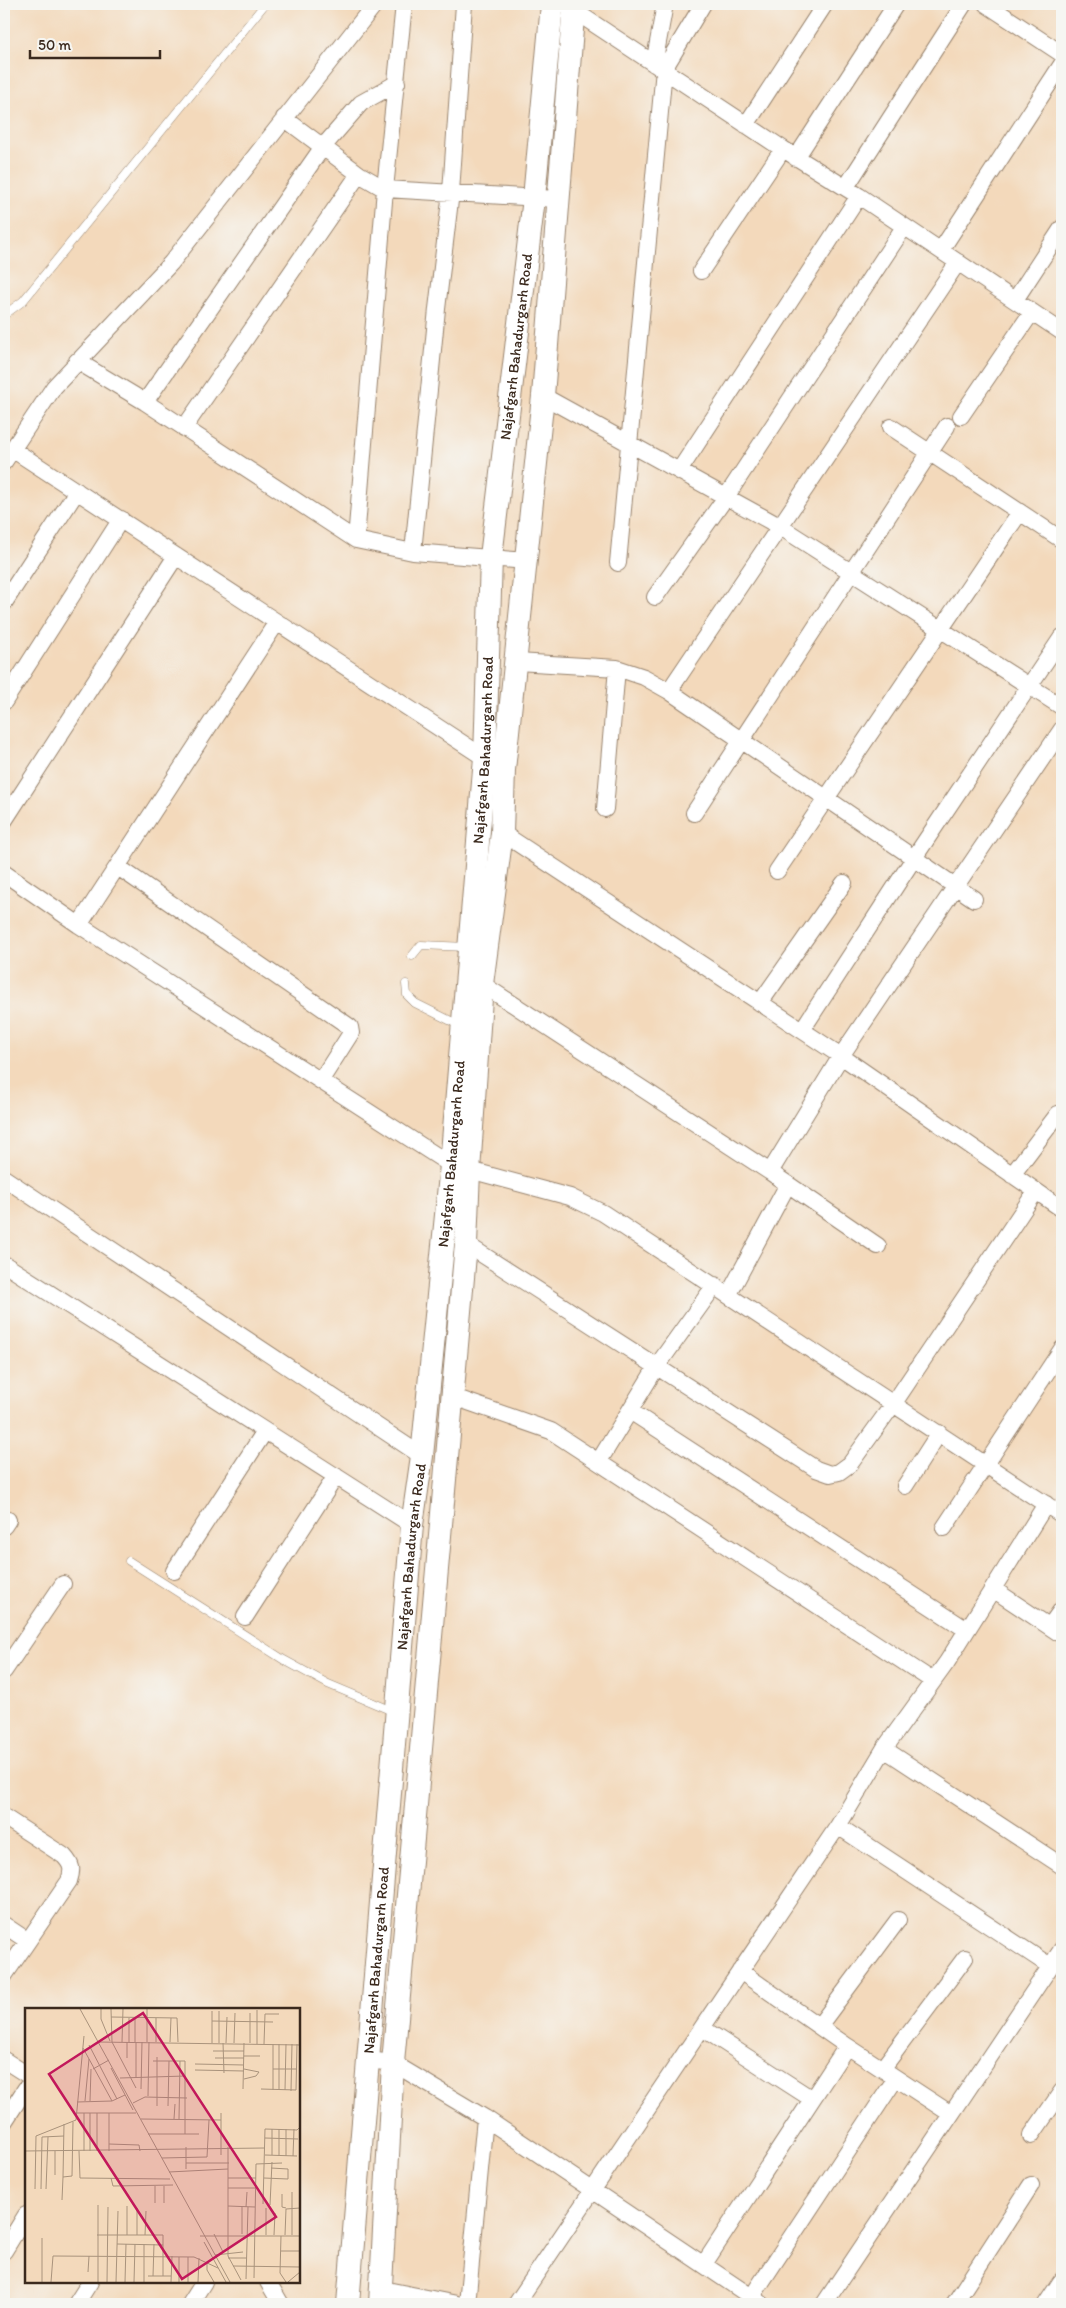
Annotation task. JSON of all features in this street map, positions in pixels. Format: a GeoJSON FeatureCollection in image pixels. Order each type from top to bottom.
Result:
{"type":"FeatureCollection","features":[{"type":"Feature","properties":{"kind":"main road","name":"Najafgarh Bahadurgarh Road"},"geometry":{"type":"LineString","coordinates":[[381,2297],[393,2063],[466,1244],[460,1168],[463,1026],[485,758],[491,557],[534,198],[552,4]]}},
{"type":"Feature","properties":{"kind":"main road","name":"Najafgarh Bahadurgarh Road"},"geometry":{"type":"LineString","coordinates":[[348,2304],[412,1525],[460,1168],[502,833],[504,770],[517,662],[543,396],[570,6]]}},
{"type":"Feature","properties":{"kind":"main road"},"geometry":{"type":"LineString","coordinates":[[403,1636],[430,1641]]}},
{"type":"Feature","properties":{"kind":"street"},"geometry":{"type":"LineString","coordinates":[[375,4],[171,263],[77,361],[42,404],[8,456],[77,491],[485,758]]}},
{"type":"Feature","properties":{"kind":"street"},"geometry":{"type":"LineString","coordinates":[[356,540],[385,190],[404,4]]}},
{"type":"Feature","properties":{"kind":"street"},"geometry":{"type":"LineString","coordinates":[[413,552],[437,308],[451,192],[464,4]]}},
{"type":"Feature","properties":{"kind":"street"},"geometry":{"type":"LineString","coordinates":[[618,563],[664,4]]}},
{"type":"Feature","properties":{"kind":"street"},"geometry":{"type":"LineString","coordinates":[[659,66],[703,4]]}},
{"type":"Feature","properties":{"kind":"street"},"geometry":{"type":"LineString","coordinates":[[746,125],[825,4]]}},
{"type":"Feature","properties":{"kind":"street"},"geometry":{"type":"LineString","coordinates":[[702,271],[790,154],[896,4]]}},
{"type":"Feature","properties":{"kind":"street"},"geometry":{"type":"LineString","coordinates":[[678,470],[852,192],[964,4]]}},
{"type":"Feature","properties":{"kind":"street"},"geometry":{"type":"LineString","coordinates":[[986,4],[1062,54]]}},
{"type":"Feature","properties":{"kind":"street"},"geometry":{"type":"LineString","coordinates":[[570,6],[746,125],[904,226],[1062,332]]}},
{"type":"Feature","properties":{"kind":"street"},"geometry":{"type":"LineString","coordinates":[[940,250],[1062,64]]}},
{"type":"Feature","properties":{"kind":"street"},"geometry":{"type":"LineString","coordinates":[[145,402],[322,148],[360,103],[397,83]]}},
{"type":"Feature","properties":{"kind":"street"},"geometry":{"type":"LineString","coordinates":[[284,118],[322,148],[385,190],[557,199]]}},
{"type":"Feature","properties":{"kind":"street"},"geometry":{"type":"LineString","coordinates":[[184,428],[359,174]]}},
{"type":"Feature","properties":{"kind":"street"},"geometry":{"type":"LineString","coordinates":[[656,597],[726,497],[904,226]]}},
{"type":"Feature","properties":{"kind":"street"},"geometry":{"type":"LineString","coordinates":[[1015,300],[1062,228]]}},
{"type":"Feature","properties":{"kind":"street"},"geometry":{"type":"LineString","coordinates":[[669,691],[958,262]]}},
{"type":"Feature","properties":{"kind":"street"},"geometry":{"type":"LineString","coordinates":[[961,416],[1032,312]]}},
{"type":"Feature","properties":{"kind":"street"},"geometry":{"type":"LineString","coordinates":[[77,361],[145,402],[356,540],[413,552],[527,561]]}},
{"type":"Feature","properties":{"kind":"street"},"geometry":{"type":"LineString","coordinates":[[543,396],[780,526],[1062,707]]}},
{"type":"Feature","properties":{"kind":"street"},"geometry":{"type":"LineString","coordinates":[[694,813],[946,426]]}},
{"type":"Feature","properties":{"kind":"street"},"geometry":{"type":"LineString","coordinates":[[891,427],[1062,540]]}},
{"type":"Feature","properties":{"kind":"street"},"geometry":{"type":"LineString","coordinates":[[4,603],[77,491]]}},
{"type":"Feature","properties":{"kind":"street"},"geometry":{"type":"LineString","coordinates":[[777,871],[1020,512]]}},
{"type":"Feature","properties":{"kind":"street"},"geometry":{"type":"LineString","coordinates":[[4,702],[121,519]]}},
{"type":"Feature","properties":{"kind":"street"},"geometry":{"type":"LineString","coordinates":[[4,821],[176,556]]}},
{"type":"Feature","properties":{"kind":"street"},"geometry":{"type":"LineString","coordinates":[[79,925],[277,622]]}},
{"type":"Feature","properties":{"kind":"street"},"geometry":{"type":"LineString","coordinates":[[802,1030],[1062,637]]}},
{"type":"Feature","properties":{"kind":"street"},"geometry":{"type":"LineString","coordinates":[[517,662],[617,668],[644,677],[669,691],[742,740],[974,899]]}},
{"type":"Feature","properties":{"kind":"street"},"geometry":{"type":"LineString","coordinates":[[605,809],[617,668]]}},
{"type":"Feature","properties":{"kind":"street"},"geometry":{"type":"LineString","coordinates":[[770,1172],[841,1056],[1062,729]]}},
{"type":"Feature","properties":{"kind":"street"},"geometry":{"type":"LineString","coordinates":[[502,833],[841,1056],[1062,1209]]}},
{"type":"Feature","properties":{"kind":"street"},"geometry":{"type":"LineString","coordinates":[[118,867],[350,1026],[351,1033],[321,1080]]}},
{"type":"Feature","properties":{"kind":"street"},"geometry":{"type":"LineString","coordinates":[[4,873],[79,925],[460,1168],[570,1197],[603,1213],[1062,1515]]}},
{"type":"Feature","properties":{"kind":"street"},"geometry":{"type":"LineString","coordinates":[[760,1003],[844,883]]}},
{"type":"Feature","properties":{"kind":"street"},"geometry":{"type":"LineString","coordinates":[[482,984],[770,1172],[878,1246]]}},
{"type":"Feature","properties":{"kind":"street"},"geometry":{"type":"LineString","coordinates":[[1012,1175],[1058,1114]]}},
{"type":"Feature","properties":{"kind":"street"},"geometry":{"type":"LineString","coordinates":[[4,1178],[422,1456]]}},
{"type":"Feature","properties":{"kind":"street"},"geometry":{"type":"LineString","coordinates":[[599,1461],[657,1366],[722,1290],[788,1184]]}},
{"type":"Feature","properties":{"kind":"street"},"geometry":{"type":"LineString","coordinates":[[466,1244],[816,1469],[830,1474],[839,1472],[850,1464],[894,1403],[1036,1191]]}},
{"type":"Feature","properties":{"kind":"street"},"geometry":{"type":"LineString","coordinates":[[4,1264],[412,1525]]}},
{"type":"Feature","properties":{"kind":"street"},"geometry":{"type":"LineString","coordinates":[[944,1528],[1062,1349]]}},
{"type":"Feature","properties":{"kind":"street"},"geometry":{"type":"LineString","coordinates":[[451,1396],[551,1431],[933,1681]]}},
{"type":"Feature","properties":{"kind":"street"},"geometry":{"type":"LineString","coordinates":[[630,1411],[967,1630]]}},
{"type":"Feature","properties":{"kind":"street"},"geometry":{"type":"LineString","coordinates":[[174,1571],[265,1431]]}},
{"type":"Feature","properties":{"kind":"street"},"geometry":{"type":"LineString","coordinates":[[905,1486],[939,1433]]}},
{"type":"Feature","properties":{"kind":"street"},"geometry":{"type":"LineString","coordinates":[[246,1617],[336,1476]]}},
{"type":"Feature","properties":{"kind":"street"},"geometry":{"type":"LineString","coordinates":[[516,2304],[838,1826],[884,1749],[967,1630],[1046,1504]]}},
{"type":"Feature","properties":{"kind":"street"},"geometry":{"type":"LineString","coordinates":[[4,1671],[63,1584]]}},
{"type":"Feature","properties":{"kind":"street"},"geometry":{"type":"LineString","coordinates":[[993,1589],[1056,1630],[1062,1609]]}},
{"type":"Feature","properties":{"kind":"street"},"geometry":{"type":"LineString","coordinates":[[884,1749],[1062,1866]]}},
{"type":"Feature","properties":{"kind":"street"},"geometry":{"type":"LineString","coordinates":[[4,1817],[64,1856],[71,1864],[73,1871],[69,1881],[4,1976]]}},
{"type":"Feature","properties":{"kind":"street"},"geometry":{"type":"LineString","coordinates":[[838,1826],[1050,1966]]}},
{"type":"Feature","properties":{"kind":"street"},"geometry":{"type":"LineString","coordinates":[[819,2026],[898,1920]]}},
{"type":"Feature","properties":{"kind":"street"},"geometry":{"type":"LineString","coordinates":[[4,1925],[28,1941]]}},
{"type":"Feature","properties":{"kind":"street"},"geometry":{"type":"LineString","coordinates":[[824,2304],[1062,1949]]}},
{"type":"Feature","properties":{"kind":"street"},"geometry":{"type":"LineString","coordinates":[[882,2069],[965,1958]]}},
{"type":"Feature","properties":{"kind":"street"},"geometry":{"type":"LineString","coordinates":[[740,1971],[847,2046],[951,2114]]}},
{"type":"Feature","properties":{"kind":"street"},"geometry":{"type":"LineString","coordinates":[[702,2028],[812,2099]]}},
{"type":"Feature","properties":{"kind":"street"},"geometry":{"type":"LineString","coordinates":[[704,2264],[847,2046]]}},
{"type":"Feature","properties":{"kind":"street"},"geometry":{"type":"LineString","coordinates":[[4,2060],[25,2073]]}},
{"type":"Feature","properties":{"kind":"street"},"geometry":{"type":"LineString","coordinates":[[368,2060],[393,2063],[485,2118],[704,2264],[754,2302],[896,2078]]}},
{"type":"Feature","properties":{"kind":"street"},"geometry":{"type":"LineString","coordinates":[[4,2122],[25,2090]]}},
{"type":"Feature","properties":{"kind":"street"},"geometry":{"type":"LineString","coordinates":[[1031,2136],[1062,2091]]}},
{"type":"Feature","properties":{"kind":"street"},"geometry":{"type":"LineString","coordinates":[[467,2304],[485,2118]]}},
{"type":"Feature","properties":{"kind":"street"},"geometry":{"type":"LineString","coordinates":[[954,2304],[1031,2185]]}},
{"type":"Feature","properties":{"kind":"street"},"geometry":{"type":"LineString","coordinates":[[4,2251],[25,2217]]}},
{"type":"Feature","properties":{"kind":"street"},"geometry":{"type":"LineString","coordinates":[[1046,2304],[1062,2280]]}},
{"type":"Feature","properties":{"kind":"street"},"geometry":{"type":"LineString","coordinates":[[76,2304],[89,2283]]}},
{"type":"Feature","properties":{"kind":"street"},"geometry":{"type":"LineString","coordinates":[[190,2304],[203,2283]]}},
{"type":"Feature","properties":{"kind":"street"},"geometry":{"type":"LineString","coordinates":[[269,2283],[281,2304]]}},
{"type":"Feature","properties":{"kind":"street"},"geometry":{"type":"LineString","coordinates":[[381,2297],[457,2304]]}},
{"type":"Feature","properties":{"kind":"lane"},"geometry":{"type":"LineString","coordinates":[[4,315],[23,301],[265,4]]}},
{"type":"Feature","properties":{"kind":"lane"},"geometry":{"type":"LineString","coordinates":[[412,956],[421,945],[469,947]]}},
{"type":"Feature","properties":{"kind":"lane"},"geometry":{"type":"LineString","coordinates":[[406,984],[407,995],[416,1003],[463,1026]]}},
{"type":"Feature","properties":{"kind":"lane"},"geometry":{"type":"LineString","coordinates":[[129,1561],[284,1660],[328,1684],[397,1713]]}}]}
